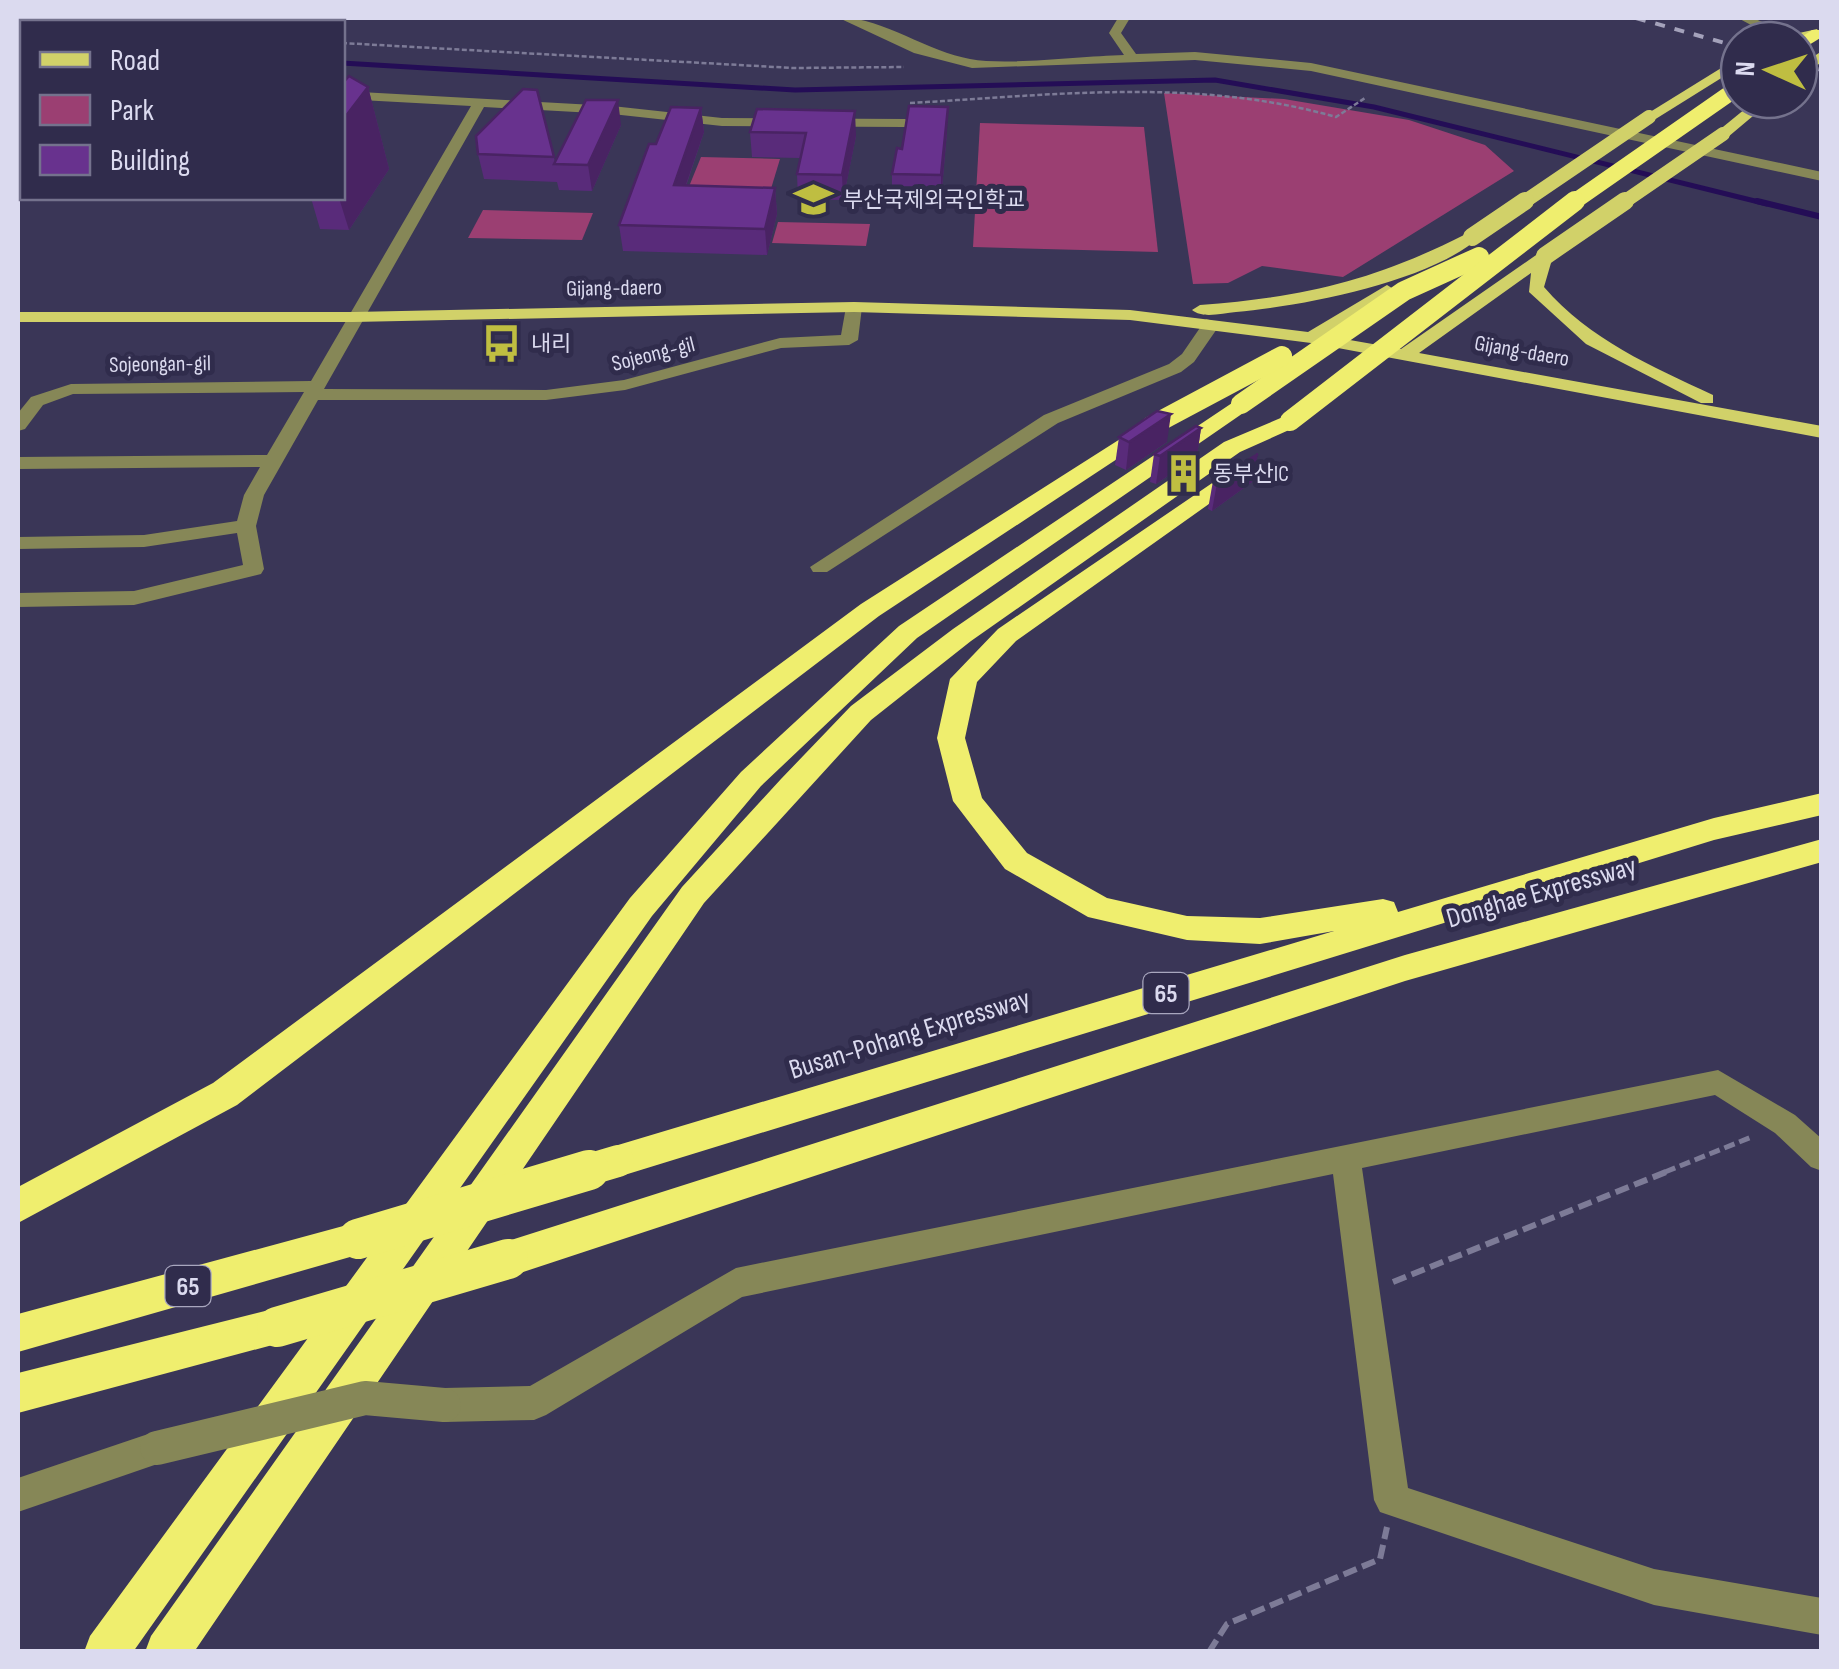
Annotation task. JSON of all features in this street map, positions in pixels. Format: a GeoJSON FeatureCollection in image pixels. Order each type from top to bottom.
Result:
{"type":"FeatureCollection","features":[{"type":"Feature","properties":{"kind":"highway"},"geometry":{"type":"LineString","coordinates":[[1500,892],[1260,931],[1187,928],[1099,908],[1016,860],[968,802],[950,738],[964,679],[1007,635],[1259,458],[1290,421],[1523,237],[1719,101]]}},
{"type":"Feature","properties":{"kind":"highway"},"geometry":{"type":"LineString","coordinates":[[18,1206],[225,1094],[870,610],[1151,426],[1404,292],[1523,237]]}},
{"type":"Feature","properties":{"kind":"highway"},"geometry":{"type":"LineString","coordinates":[[106,1652],[641,907],[751,780],[908,632],[1404,292]]}},
{"type":"Feature","properties":{"kind":"highway"},"geometry":{"type":"LineString","coordinates":[[167,1652],[570,1066],[694,896],[791,786],[860,713],[962,635],[1232,447],[1290,421]]}},
{"type":"Feature","properties":{"kind":"highway","name":"Busan-Pohang Expressway"},"geometry":{"type":"LineString","coordinates":[[18,1333],[358,1239],[1714,829],[1822,804]]}},
{"type":"Feature","properties":{"kind":"highway","name":"Donghae Expressway"},"geometry":{"type":"LineString","coordinates":[[18,1393],[277,1327],[508,1260],[1405,968],[1697,882],[1822,850]]}},
{"type":"Feature","properties":{"kind":"main road"},"geometry":{"type":"LineString","coordinates":[[1311,338],[1719,73]]}},
{"type":"Feature","properties":{"kind":"main road"},"geometry":{"type":"LineString","coordinates":[[1406,354],[1741,120]]}},
{"type":"Feature","properties":{"kind":"main road"},"geometry":{"type":"LineString","coordinates":[[1130,315],[1288,302],[1356,290],[1406,272],[1472,237]]}},
{"type":"Feature","properties":{"kind":"main road"},"geometry":{"type":"LineString","coordinates":[[1545,256],[1534,288],[1558,318],[1594,346],[1738,414]]}},
{"type":"Feature","properties":{"kind":"main road","name":"Gijang-daero"},"geometry":{"type":"LineString","coordinates":[[18,317],[353,317],[854,307],[1130,315],[1212,322],[1406,354],[1822,432]]}},
{"type":"Feature","properties":{"kind":"street"},"geometry":{"type":"LineString","coordinates":[[845,18],[919,50],[972,64],[1195,56],[1311,67],[1822,177]]}},
{"type":"Feature","properties":{"kind":"street"},"geometry":{"type":"LineString","coordinates":[[1124,18],[1115,33],[1131,56]]}},
{"type":"Feature","properties":{"kind":"street"},"geometry":{"type":"LineString","coordinates":[[1758,18],[1783,18]]}},
{"type":"Feature","properties":{"kind":"street"},"geometry":{"type":"LineString","coordinates":[[345,95],[612,110],[722,122],[905,123]]}},
{"type":"Feature","properties":{"kind":"street"},"geometry":{"type":"LineString","coordinates":[[18,600],[134,598],[254,569],[246,526],[254,495],[479,104]]}},
{"type":"Feature","properties":{"kind":"street","name":"Sojeong-gil"},"geometry":{"type":"LineString","coordinates":[[314,390],[499,398],[625,385],[764,346],[849,340],[854,307]]}},
{"type":"Feature","properties":{"kind":"street"},"geometry":{"type":"LineString","coordinates":[[820,567],[1051,418],[1175,368],[1188,358],[1212,322]]}},
{"type":"Feature","properties":{"kind":"street","name":"Sojeongan-gil"},"geometry":{"type":"LineString","coordinates":[[18,425],[37,401],[71,389],[314,390]]}},
{"type":"Feature","properties":{"kind":"street"},"geometry":{"type":"LineString","coordinates":[[18,463],[272,461]]}},
{"type":"Feature","properties":{"kind":"street"},"geometry":{"type":"LineString","coordinates":[[18,543],[144,541],[246,526]]}},
{"type":"Feature","properties":{"kind":"street"},"geometry":{"type":"LineString","coordinates":[[18,1495],[157,1448],[364,1398],[444,1406],[534,1402],[736,1284],[1718,1082],[1785,1124],[1822,1158]]}},
{"type":"Feature","properties":{"kind":"street"},"geometry":{"type":"LineString","coordinates":[[1346,1158],[1392,1500],[1654,1587],[1822,1618]]}},
{"type":"Feature","properties":{"kind":"path"},"geometry":{"type":"LineString","coordinates":[[345,43],[793,68],[904,68]]}},
{"type":"Feature","properties":{"kind":"path"},"geometry":{"type":"LineString","coordinates":[[896,104],[1155,92],[1223,95],[1336,117]]}},
{"type":"Feature","properties":{"kind":"path"},"geometry":{"type":"LineString","coordinates":[[1367,1292],[1785,1124]]}},
{"type":"Feature","properties":{"kind":"path"},"geometry":{"type":"LineString","coordinates":[[1209,1652],[1227,1624],[1380,1559],[1392,1500]]}},
{"type":"Feature","properties":{"kind":"green space"},"geometry":{"type":"Polygon","coordinates":[[[1164,93],[1284,99],[1409,120],[1485,145],[1514,171],[1343,277],[1262,266],[1228,283],[1193,284],[1164,93]]]}},
{"type":"Feature","properties":{"kind":"green space"},"geometry":{"type":"Polygon","coordinates":[[[980,123],[1144,127],[1158,252],[973,247],[980,123]]]}},
{"type":"Feature","properties":{"kind":"green space"},"geometry":{"type":"Polygon","coordinates":[[[701,157],[780,159],[770,192],[688,189],[701,157]]]}},
{"type":"Feature","properties":{"kind":"green space"},"geometry":{"type":"Polygon","coordinates":[[[483,210],[593,213],[582,240],[468,238],[483,210]]]}},
{"type":"Feature","properties":{"kind":"green space"},"geometry":{"type":"Polygon","coordinates":[[[778,222],[870,224],[866,246],[772,243],[778,222]]]}},
{"type":"Feature","properties":{"kind":"building"},"geometry":{"type":"Polygon","coordinates":[[[349,76],[368,87],[345,117],[345,81],[349,76]]]}},
{"type":"Feature","properties":{"kind":"building"},"geometry":{"type":"Polygon","coordinates":[[[523,89],[537,90],[554,157],[478,154],[476,136],[523,89]]]}},
{"type":"Feature","properties":{"kind":"building"},"geometry":{"type":"Polygon","coordinates":[[[586,100],[618,100],[588,165],[554,164],[586,100]]]}},
{"type":"Feature","properties":{"kind":"building"},"geometry":{"type":"Polygon","coordinates":[[[909,106],[948,107],[941,175],[892,174],[897,148],[902,149],[909,106]]]}},
{"type":"Feature","properties":{"kind":"building"},"geometry":{"type":"Polygon","coordinates":[[[671,107],[701,108],[674,185],[775,188],[765,229],[619,225],[649,144],[656,144],[671,107]]]}},
{"type":"Feature","properties":{"kind":"building"},"geometry":{"type":"Polygon","coordinates":[[[757,109],[855,111],[842,175],[797,174],[806,133],[750,132],[757,109]]]}},
{"type":"Feature","properties":{"kind":"building"},"geometry":{"type":"Polygon","coordinates":[[[1157,411],[1171,414],[1129,442],[1119,437],[1157,411]]]}},
{"type":"Feature","properties":{"kind":"building"},"geometry":{"type":"Polygon","coordinates":[[[1196,426],[1201,428],[1160,456],[1154,454],[1196,426]]]}},
{"type":"Feature","properties":{"kind":"building"},"geometry":{"type":"Polygon","coordinates":[[[1258,454],[1217,483],[1213,481],[1258,454]]]}},
{"type":"Feature","properties":{"kind":"waterway"},"geometry":{"type":"LineString","coordinates":[[345,63],[795,90],[1215,80],[1374,107],[1767,204]]}},
{"type":"Feature","properties":{"kind":"waterway"},"geometry":{"type":"LineString","coordinates":[[1757,201],[1822,217]]}},
{"type":"Feature","properties":{"kind":"railway"},"geometry":{"type":"LineString","coordinates":[[1636,18],[1719,41]]}},
{"type":"Feature","properties":{"kind":"place","name":"부산국제외국인학교"},"geometry":{"type":"Point","coordinates":[813,199]}},
{"type":"Feature","properties":{"kind":"place","name":"내리"},"geometry":{"type":"Point","coordinates":[501,343]}},
{"type":"Feature","properties":{"kind":"place","name":"동부산IC"},"geometry":{"type":"Point","coordinates":[1183,473]}}]}
